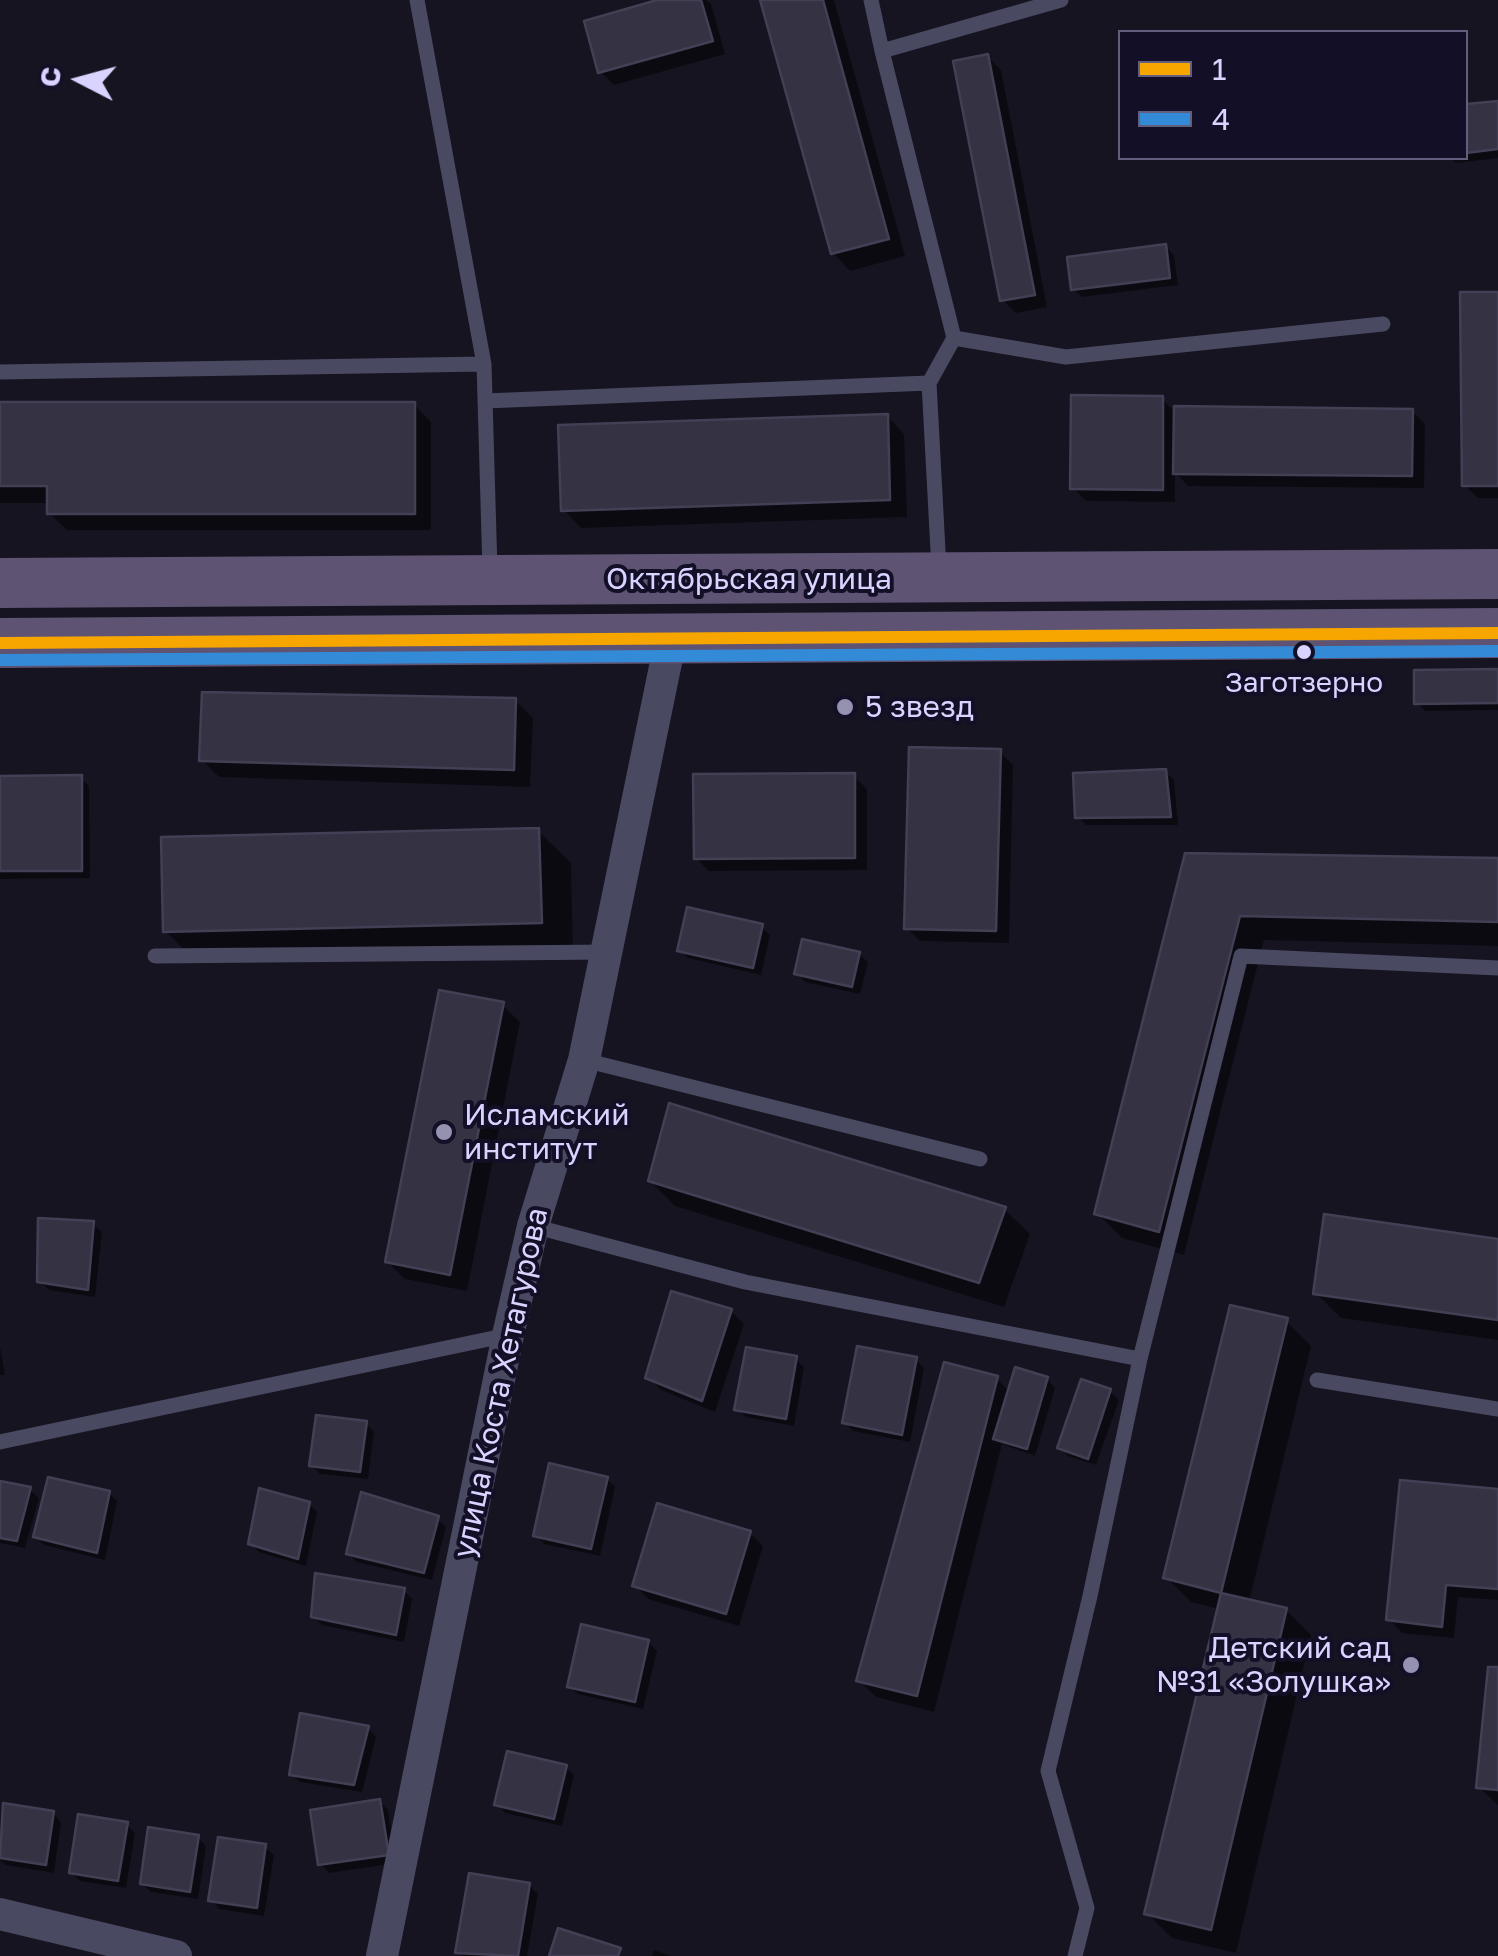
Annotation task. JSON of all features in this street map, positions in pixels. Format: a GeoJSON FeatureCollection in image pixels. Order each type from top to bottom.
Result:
{"type":"FeatureCollection","features":[{"type":"Feature","properties":{"kind":"main road","name":"Октябрьская улица"},"geometry":{"type":"LineString","coordinates":[[0,584],[1498,574]]}},
{"type":"Feature","properties":{"kind":"main road","name":"Октябрьская улица"},"geometry":{"type":"LineString","coordinates":[[0,643],[1498,632]]}},
{"type":"Feature","properties":{"kind":"street","name":"улица Коста Хетагурова"},"geometry":{"type":"LineString","coordinates":[[382,1956],[508,1335],[533,1226],[584,1060],[671,638]]}},
{"type":"Feature","properties":{"kind":"street"},"geometry":{"type":"LineString","coordinates":[[0,1914],[176,1956]]}},
{"type":"Feature","properties":{"kind":"lane"},"geometry":{"type":"LineString","coordinates":[[417,0],[484,364],[490,580]]}},
{"type":"Feature","properties":{"kind":"lane"},"geometry":{"type":"LineString","coordinates":[[871,0],[954,338],[928,383],[939,578]]}},
{"type":"Feature","properties":{"kind":"lane"},"geometry":{"type":"LineString","coordinates":[[882,51],[1061,0]]}},
{"type":"Feature","properties":{"kind":"lane"},"geometry":{"type":"LineString","coordinates":[[954,338],[1066,357],[1383,324]]}},
{"type":"Feature","properties":{"kind":"lane"},"geometry":{"type":"LineString","coordinates":[[0,372],[484,364]]}},
{"type":"Feature","properties":{"kind":"lane"},"geometry":{"type":"LineString","coordinates":[[485,402],[928,383]]}},
{"type":"Feature","properties":{"kind":"lane"},"geometry":{"type":"LineString","coordinates":[[155,956],[609,952]]}},
{"type":"Feature","properties":{"kind":"lane"},"geometry":{"type":"LineString","coordinates":[[1075,1956],[1087,1908],[1048,1771],[1140,1359],[1241,956],[1498,968]]}},
{"type":"Feature","properties":{"kind":"lane"},"geometry":{"type":"LineString","coordinates":[[584,1060],[980,1159]]}},
{"type":"Feature","properties":{"kind":"lane"},"geometry":{"type":"LineString","coordinates":[[533,1226],[746,1282],[1140,1359]]}},
{"type":"Feature","properties":{"kind":"lane"},"geometry":{"type":"LineString","coordinates":[[0,1442],[508,1335]]}},
{"type":"Feature","properties":{"kind":"lane"},"geometry":{"type":"LineString","coordinates":[[1317,1380],[1498,1409]]}},
{"type":"Feature","properties":{"kind":"building"},"geometry":{"type":"Polygon","coordinates":[[[657,0],[701,0],[713,41],[598,73],[584,21],[657,0]]]}},
{"type":"Feature","properties":{"kind":"building"},"geometry":{"type":"Polygon","coordinates":[[[760,0],[823,0],[889,239],[831,254],[760,0]]]}},
{"type":"Feature","properties":{"kind":"building"},"geometry":{"type":"Polygon","coordinates":[[[988,54],[1035,295],[1000,301],[953,61],[988,54]]]}},
{"type":"Feature","properties":{"kind":"building"},"geometry":{"type":"Polygon","coordinates":[[[1498,101],[1498,149],[1468,153],[1468,104],[1498,101]]]}},
{"type":"Feature","properties":{"kind":"building"},"geometry":{"type":"Polygon","coordinates":[[[1166,244],[1170,278],[1071,290],[1067,257],[1166,244]]]}},
{"type":"Feature","properties":{"kind":"building"},"geometry":{"type":"Polygon","coordinates":[[[1460,292],[1498,292],[1498,486],[1462,486],[1460,292]]]}},
{"type":"Feature","properties":{"kind":"building"},"geometry":{"type":"Polygon","coordinates":[[[1071,395],[1163,396],[1163,490],[1070,489],[1071,395]]]}},
{"type":"Feature","properties":{"kind":"building"},"geometry":{"type":"Polygon","coordinates":[[[0,402],[415,402],[415,514],[47,514],[47,486],[0,486],[0,402]]]}},
{"type":"Feature","properties":{"kind":"building"},"geometry":{"type":"Polygon","coordinates":[[[1174,406],[1413,409],[1412,476],[1173,474],[1174,406]]]}},
{"type":"Feature","properties":{"kind":"building"},"geometry":{"type":"Polygon","coordinates":[[[888,414],[890,500],[561,511],[558,425],[888,414]]]}},
{"type":"Feature","properties":{"kind":"building"},"geometry":{"type":"Polygon","coordinates":[[[1498,669],[1498,703],[1414,704],[1414,670],[1498,669]]]}},
{"type":"Feature","properties":{"kind":"building"},"geometry":{"type":"Polygon","coordinates":[[[202,692],[516,698],[514,770],[199,761],[202,692]]]}},
{"type":"Feature","properties":{"kind":"building"},"geometry":{"type":"Polygon","coordinates":[[[909,747],[1001,749],[996,931],[904,929],[909,747]]]}},
{"type":"Feature","properties":{"kind":"building"},"geometry":{"type":"Polygon","coordinates":[[[1166,769],[1171,817],[1075,818],[1073,773],[1166,769]]]}},
{"type":"Feature","properties":{"kind":"building"},"geometry":{"type":"Polygon","coordinates":[[[855,773],[855,858],[694,859],[693,774],[855,773]]]}},
{"type":"Feature","properties":{"kind":"building"},"geometry":{"type":"Polygon","coordinates":[[[82,775],[82,871],[0,871],[0,776],[82,775]]]}},
{"type":"Feature","properties":{"kind":"building"},"geometry":{"type":"Polygon","coordinates":[[[539,828],[542,923],[163,932],[161,837],[539,828]]]}},
{"type":"Feature","properties":{"kind":"building"},"geometry":{"type":"Polygon","coordinates":[[[1185,853],[1498,858],[1498,922],[1240,916],[1159,1232],[1094,1214],[1185,853]]]}},
{"type":"Feature","properties":{"kind":"building"},"geometry":{"type":"Polygon","coordinates":[[[687,907],[763,924],[753,968],[677,951],[687,907]]]}},
{"type":"Feature","properties":{"kind":"building"},"geometry":{"type":"Polygon","coordinates":[[[802,939],[860,952],[852,987],[794,974],[802,939]]]}},
{"type":"Feature","properties":{"kind":"building","name":"Исламский институт"},"geometry":{"type":"Polygon","coordinates":[[[439,990],[504,1002],[450,1275],[385,1262],[439,990]]]}},
{"type":"Feature","properties":{"kind":"building"},"geometry":{"type":"Polygon","coordinates":[[[669,1103],[1006,1207],[979,1283],[648,1181],[669,1103]]]}},
{"type":"Feature","properties":{"kind":"building"},"geometry":{"type":"Polygon","coordinates":[[[1324,1214],[1498,1239],[1498,1320],[1313,1294],[1324,1214]]]}},
{"type":"Feature","properties":{"kind":"building"},"geometry":{"type":"Polygon","coordinates":[[[38,1218],[94,1221],[88,1290],[37,1282],[38,1218]]]}},
{"type":"Feature","properties":{"kind":"building"},"geometry":{"type":"Polygon","coordinates":[[[671,1291],[732,1309],[702,1401],[645,1378],[671,1291]]]}},
{"type":"Feature","properties":{"kind":"building"},"geometry":{"type":"Polygon","coordinates":[[[1230,1305],[1288,1318],[1221,1593],[1163,1578],[1230,1305]]]}},
{"type":"Feature","properties":{"kind":"building"},"geometry":{"type":"Polygon","coordinates":[[[857,1346],[917,1357],[902,1435],[842,1423],[857,1346]]]}},
{"type":"Feature","properties":{"kind":"building"},"geometry":{"type":"Polygon","coordinates":[[[746,1347],[797,1356],[786,1419],[734,1410],[746,1347]]]}},
{"type":"Feature","properties":{"kind":"building"},"geometry":{"type":"Polygon","coordinates":[[[944,1362],[998,1376],[917,1696],[856,1681],[944,1362]]]}},
{"type":"Feature","properties":{"kind":"building"},"geometry":{"type":"Polygon","coordinates":[[[1015,1367],[1048,1377],[1027,1449],[993,1439],[1015,1367]]]}},
{"type":"Feature","properties":{"kind":"building"},"geometry":{"type":"Polygon","coordinates":[[[1081,1379],[1111,1389],[1088,1459],[1057,1448],[1081,1379]]]}},
{"type":"Feature","properties":{"kind":"building"},"geometry":{"type":"Polygon","coordinates":[[[316,1415],[367,1421],[360,1472],[309,1466],[316,1415]]]}},
{"type":"Feature","properties":{"kind":"building"},"geometry":{"type":"Polygon","coordinates":[[[549,1463],[608,1477],[591,1549],[533,1536],[549,1463]]]}},
{"type":"Feature","properties":{"kind":"building"},"geometry":{"type":"Polygon","coordinates":[[[48,1477],[110,1491],[97,1553],[33,1537],[48,1477]]]}},
{"type":"Feature","properties":{"kind":"building"},"geometry":{"type":"Polygon","coordinates":[[[1400,1480],[1498,1489],[1498,1589],[1446,1585],[1442,1627],[1386,1620],[1400,1480]]]}},
{"type":"Feature","properties":{"kind":"building"},"geometry":{"type":"Polygon","coordinates":[[[0,1481],[31,1487],[17,1541],[0,1538],[0,1481]]]}},
{"type":"Feature","properties":{"kind":"building"},"geometry":{"type":"Polygon","coordinates":[[[259,1488],[310,1502],[298,1559],[248,1544],[259,1488]]]}},
{"type":"Feature","properties":{"kind":"building"},"geometry":{"type":"Polygon","coordinates":[[[361,1492],[439,1516],[424,1573],[346,1554],[361,1492]]]}},
{"type":"Feature","properties":{"kind":"building"},"geometry":{"type":"Polygon","coordinates":[[[657,1503],[751,1531],[726,1614],[632,1586],[657,1503]]]}},
{"type":"Feature","properties":{"kind":"building"},"geometry":{"type":"Polygon","coordinates":[[[315,1573],[405,1588],[396,1635],[311,1617],[315,1573]]]}},
{"type":"Feature","properties":{"kind":"building"},"geometry":{"type":"Polygon","coordinates":[[[1221,1593],[1287,1608],[1211,1930],[1144,1914],[1221,1593]]]}},
{"type":"Feature","properties":{"kind":"building"},"geometry":{"type":"Polygon","coordinates":[[[581,1624],[649,1640],[635,1702],[567,1687],[581,1624]]]}},
{"type":"Feature","properties":{"kind":"building"},"geometry":{"type":"Polygon","coordinates":[[[1488,1667],[1498,1667],[1498,1790],[1476,1788],[1488,1667]]]}},
{"type":"Feature","properties":{"kind":"building"},"geometry":{"type":"Polygon","coordinates":[[[300,1713],[369,1726],[354,1785],[289,1775],[300,1713]]]}},
{"type":"Feature","properties":{"kind":"building"},"geometry":{"type":"Polygon","coordinates":[[[507,1751],[567,1765],[554,1819],[494,1805],[507,1751]]]}},
{"type":"Feature","properties":{"kind":"building"},"geometry":{"type":"Polygon","coordinates":[[[380,1799],[389,1855],[318,1865],[310,1810],[380,1799]]]}},
{"type":"Feature","properties":{"kind":"building"},"geometry":{"type":"Polygon","coordinates":[[[3,1803],[54,1811],[46,1865],[0,1858],[3,1803]]]}},
{"type":"Feature","properties":{"kind":"building"},"geometry":{"type":"Polygon","coordinates":[[[78,1814],[128,1822],[118,1881],[69,1873],[78,1814]]]}},
{"type":"Feature","properties":{"kind":"building"},"geometry":{"type":"Polygon","coordinates":[[[148,1827],[199,1835],[190,1892],[140,1884],[148,1827]]]}},
{"type":"Feature","properties":{"kind":"building"},"geometry":{"type":"Polygon","coordinates":[[[218,1837],[266,1844],[257,1908],[208,1901],[218,1837]]]}},
{"type":"Feature","properties":{"kind":"building"},"geometry":{"type":"Polygon","coordinates":[[[469,1873],[530,1883],[518,1956],[455,1953],[469,1873]]]}},
{"type":"Feature","properties":{"kind":"building"},"geometry":{"type":"Polygon","coordinates":[[[558,1928],[621,1948],[618,1956],[549,1956],[558,1928]]]}},
{"type":"Feature","properties":{"kind":"transit line","name":"1"},"geometry":{"type":"LineString","coordinates":[[0,643],[1498,633]]}},
{"type":"Feature","properties":{"kind":"transit line","name":"4"},"geometry":{"type":"LineString","coordinates":[[0,660],[1498,651]]}},
{"type":"Feature","properties":{"kind":"place","name":"Заготзерно"},"geometry":{"type":"Point","coordinates":[1304,652]}},
{"type":"Feature","properties":{"kind":"place","name":"5 звезд"},"geometry":{"type":"Point","coordinates":[845,707]}},
{"type":"Feature","properties":{"kind":"place","name":"Исламский институт"},"geometry":{"type":"Point","coordinates":[444,1132]}},
{"type":"Feature","properties":{"kind":"place","name":"Детский сад №31 «Золушка»"},"geometry":{"type":"Point","coordinates":[1411,1665]}}]}
